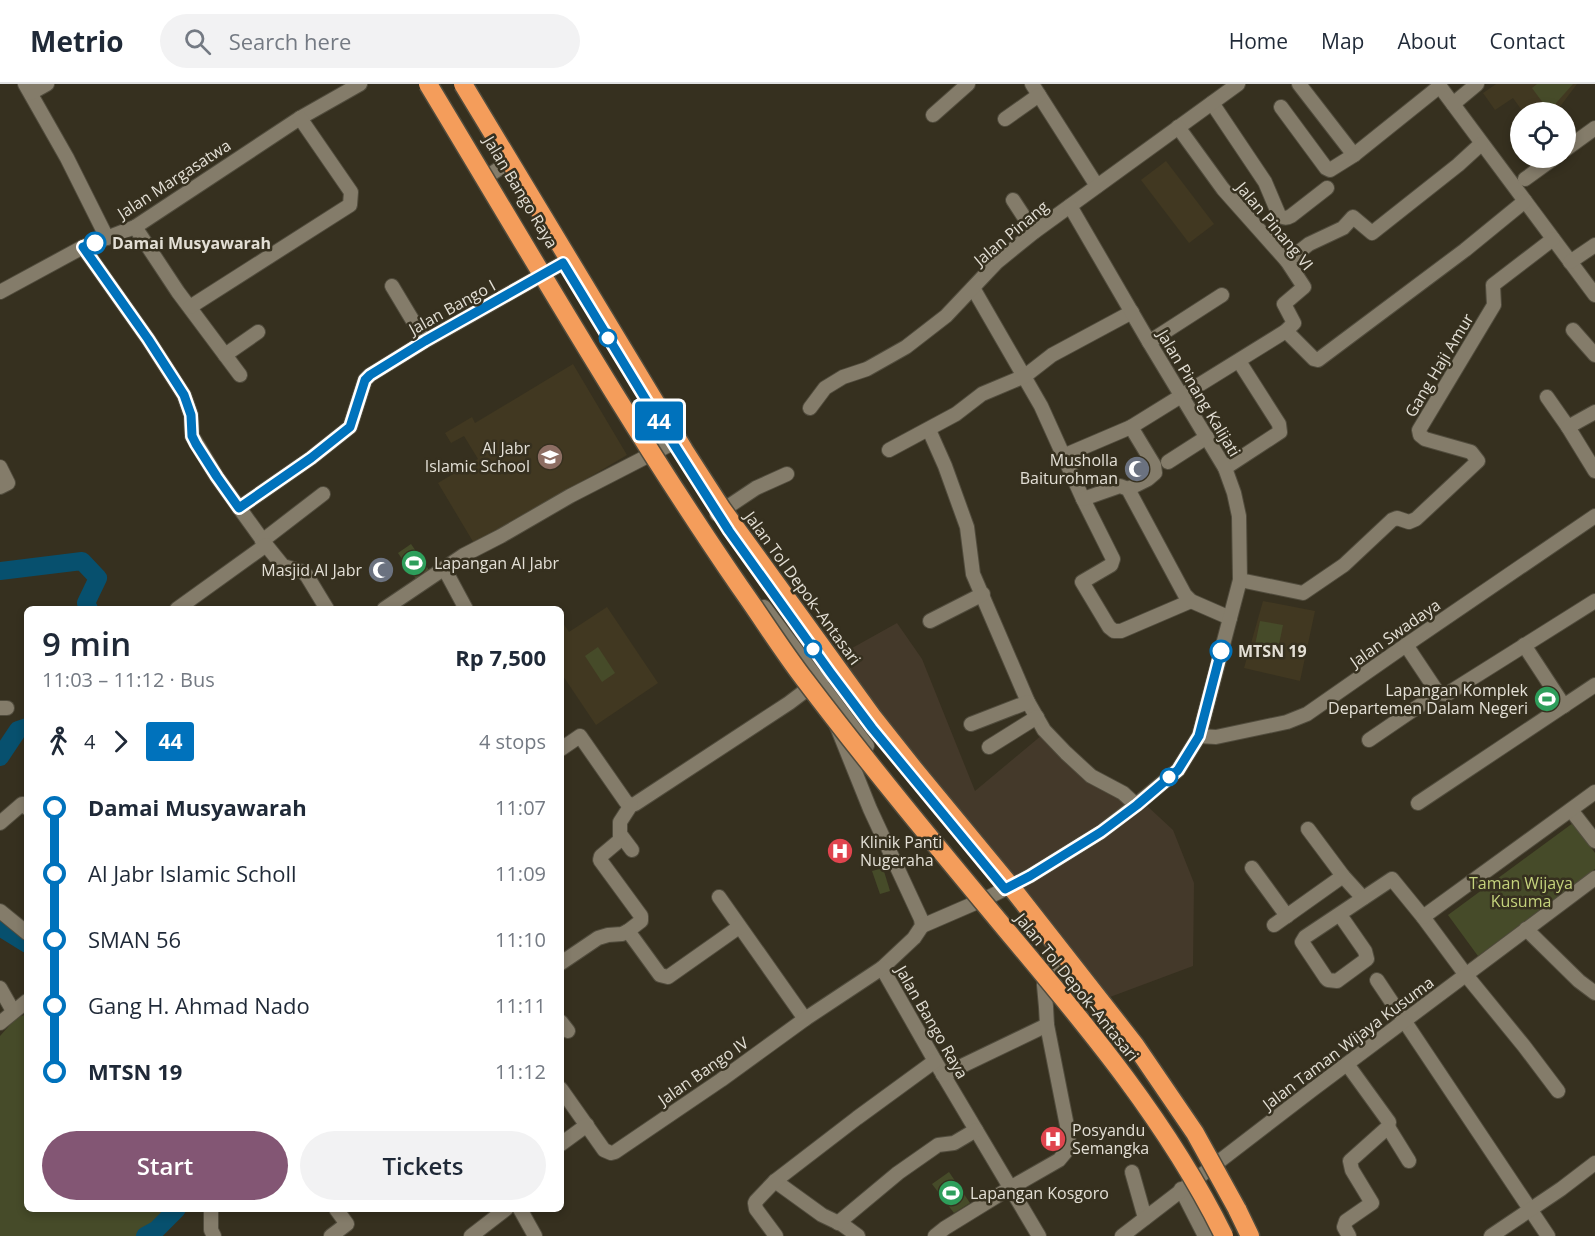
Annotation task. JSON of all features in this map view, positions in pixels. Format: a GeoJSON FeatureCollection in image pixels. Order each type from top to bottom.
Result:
{"type":"FeatureCollection","features":[{"type":"Feature","properties":{"kind":"highway","name":"Jalan Tol Depok–Antasari"},"geometry":{"type":"LineString","coordinates":[[428,84],[490,180],[645,443],[802,677],[898,800],[1078,1016],[1160,1126],[1210,1207],[1224,1236]]}},
{"type":"Feature","properties":{"kind":"highway","name":"Jalan Tol Depok–Antasari"},"geometry":{"type":"LineString","coordinates":[[463,84],[509,168],[722,509],[872,716],[1008,883],[1135,1045],[1195,1133],[1238,1209],[1250,1236]]}},
{"type":"Feature","properties":{"kind":"highway"},"geometry":{"type":"LineString","coordinates":[[490,180],[509,168]]}},
{"type":"Feature","properties":{"kind":"street"},"geometry":{"type":"LineString","coordinates":[[47,84],[28,88],[67,158],[106,238]]}},
{"type":"Feature","properties":{"kind":"street","name":"Jalan Margasatwa"},"geometry":{"type":"LineString","coordinates":[[0,292],[83,247],[135,227],[300,118],[360,84]]}},
{"type":"Feature","properties":{"kind":"street","name":"Jalan Bango Raya"},"geometry":{"type":"LineString","coordinates":[[438,84],[490,180],[550,271],[705,523],[863,741],[1048,969],[1153,1108],[1197,1177]]}},
{"type":"Feature","properties":{"kind":"street","name":"Jalan Bango Raya"},"geometry":{"type":"LineString","coordinates":[[455,84],[509,168],[563,263],[717,514],[881,740],[1005,889],[1146,1070],[1189,1131],[1210,1167]]}},
{"type":"Feature","properties":{"kind":"street"},"geometry":{"type":"LineString","coordinates":[[933,115],[968,84]]}},
{"type":"Feature","properties":{"kind":"street","name":"Jalan Pinang"},"geometry":{"type":"LineString","coordinates":[[810,408],[825,388],[843,377],[867,369],[906,348],[946,316],[997,262],[1034,232],[1238,84]]}},
{"type":"Feature","properties":{"kind":"street"},"geometry":{"type":"LineString","coordinates":[[1299,84],[1354,155]]}},
{"type":"Feature","properties":{"kind":"street"},"geometry":{"type":"LineString","coordinates":[[1453,104],[1477,84]]}},
{"type":"Feature","properties":{"kind":"street"},"geometry":{"type":"LineString","coordinates":[[1281,107],[1326,168],[1330,170],[1354,155],[1439,85],[1595,295]]}},
{"type":"Feature","properties":{"kind":"street"},"geometry":{"type":"LineString","coordinates":[[1005,119],[1036,90],[1097,186]]}},
{"type":"Feature","properties":{"kind":"street"},"geometry":{"type":"LineString","coordinates":[[1212,103],[1265,182],[1279,215],[1288,218],[1327,188]]}},
{"type":"Feature","properties":{"kind":"street"},"geometry":{"type":"LineString","coordinates":[[190,307],[350,205],[351,192],[300,118]]}},
{"type":"Feature","properties":{"kind":"street","name":"Jalan Pinang VI"},"geometry":{"type":"LineString","coordinates":[[1178,127],[1229,196],[1287,261],[1304,287],[1284,304],[1294,323],[1286,331]]}},
{"type":"Feature","properties":{"kind":"street"},"geometry":{"type":"LineString","coordinates":[[1576,142],[1595,128]]}},
{"type":"Feature","properties":{"kind":"street"},"geometry":{"type":"LineString","coordinates":[[1287,261],[1309,244],[1343,228],[1353,217],[1372,233],[1481,144]]}},
{"type":"Feature","properties":{"kind":"street"},"geometry":{"type":"LineString","coordinates":[[1525,179],[1540,168]]}},
{"type":"Feature","properties":{"kind":"street"},"geometry":{"type":"LineString","coordinates":[[1013,200],[1034,232]]}},
{"type":"Feature","properties":{"kind":"street"},"geometry":{"type":"LineString","coordinates":[[1063,456],[1131,427],[1286,331],[1314,359],[1318,360],[1465,250],[1525,201]]}},
{"type":"Feature","properties":{"kind":"street","name":"Jalan Pinang Kalijati"},"geometry":{"type":"LineString","coordinates":[[922,926],[989,897],[1030,876],[1090,839],[1137,805],[1178,770],[1199,736],[1240,580],[1239,516],[1225,468],[1070,206]]}},
{"type":"Feature","properties":{"kind":"street"},"geometry":{"type":"LineString","coordinates":[[135,227],[178,292],[240,375]]}},
{"type":"Feature","properties":{"kind":"street","name":"Gang Haji Amur"},"geometry":{"type":"LineString","coordinates":[[1240,580],[1303,593],[1344,565],[1392,520],[1397,518],[1409,522],[1416,519],[1479,461],[1471,452],[1425,438],[1420,435],[1419,430],[1494,305],[1493,285],[1553,239]]}},
{"type":"Feature","properties":{"kind":"street"},"geometry":{"type":"LineString","coordinates":[[1570,262],[1595,245]]}},
{"type":"Feature","properties":{"kind":"street"},"geometry":{"type":"LineString","coordinates":[[83,247],[148,339],[184,395],[191,415],[192,436],[217,477],[283,567],[303,572],[308,576],[325,606]]}},
{"type":"Feature","properties":{"kind":"street","name":"Jalan Bango I"},"geometry":{"type":"LineString","coordinates":[[239,508],[311,458],[350,427],[365,380],[425,341],[563,263]]}},
{"type":"Feature","properties":{"kind":"street"},"geometry":{"type":"LineString","coordinates":[[392,286],[425,341]]}},
{"type":"Feature","properties":{"kind":"street"},"geometry":{"type":"LineString","coordinates":[[973,288],[1041,406],[1113,561],[1112,565],[1082,582],[1109,627],[1114,631],[1121,631],[1191,601]]}},
{"type":"Feature","properties":{"kind":"street"},"geometry":{"type":"LineString","coordinates":[[1149,342],[1222,295]]}},
{"type":"Feature","properties":{"kind":"street"},"geometry":{"type":"LineString","coordinates":[[889,450],[956,414],[982,394],[1024,376],[1052,355],[1132,312]]}},
{"type":"Feature","properties":{"kind":"street"},"geometry":{"type":"LineString","coordinates":[[1573,330],[1595,355]]}},
{"type":"Feature","properties":{"kind":"street"},"geometry":{"type":"LineString","coordinates":[[225,355],[258,332]]}},
{"type":"Feature","properties":{"kind":"street"},"geometry":{"type":"LineString","coordinates":[[1225,468],[1280,432],[1279,424],[1242,366]]}},
{"type":"Feature","properties":{"kind":"street"},"geometry":{"type":"LineString","coordinates":[[1547,397],[1595,471]]}},
{"type":"Feature","properties":{"kind":"street"},"geometry":{"type":"LineString","coordinates":[[1568,427],[1595,411]]}},
{"type":"Feature","properties":{"kind":"street"},"geometry":{"type":"LineString","coordinates":[[1128,489],[1155,473],[1154,465],[1131,427]]}},
{"type":"Feature","properties":{"kind":"street"},"geometry":{"type":"LineString","coordinates":[[929,430],[945,466],[966,527],[973,574],[1028,702],[1044,730],[1091,776],[1123,793],[1137,805]]}},
{"type":"Feature","properties":{"kind":"street"},"geometry":{"type":"LineString","coordinates":[[1168,462],[1206,437]]}},
{"type":"Feature","properties":{"kind":"street"},"geometry":{"type":"LineString","coordinates":[[388,606],[444,568],[550,507],[673,443]]}},
{"type":"Feature","properties":{"kind":"street"},"geometry":{"type":"LineString","coordinates":[[0,467],[8,483],[0,487]]}},
{"type":"Feature","properties":{"kind":"street"},"geometry":{"type":"LineString","coordinates":[[717,514],[756,488],[787,474]]}},
{"type":"Feature","properties":{"kind":"street"},"geometry":{"type":"LineString","coordinates":[[1083,499],[1120,486],[1128,489],[1185,595],[1191,601],[1230,618]]}},
{"type":"Feature","properties":{"kind":"street"},"geometry":{"type":"LineString","coordinates":[[181,606],[264,543],[323,494]]}},
{"type":"Feature","properties":{"kind":"street","name":"Jalan Swadaya"},"geometry":{"type":"LineString","coordinates":[[1199,736],[1216,737],[1297,719],[1325,703],[1595,516]]}},
{"type":"Feature","properties":{"kind":"street"},"geometry":{"type":"LineString","coordinates":[[444,568],[464,606]]}},
{"type":"Feature","properties":{"kind":"street"},"geometry":{"type":"LineString","coordinates":[[930,621],[983,594]]}},
{"type":"Feature","properties":{"kind":"street"},"geometry":{"type":"LineString","coordinates":[[1369,740],[1438,693],[1447,694],[1595,601]]}},
{"type":"Feature","properties":{"kind":"street"},"geometry":{"type":"LineString","coordinates":[[1406,645],[1438,693]]}},
{"type":"Feature","properties":{"kind":"street"},"geometry":{"type":"LineString","coordinates":[[1524,645],[1564,706]]}},
{"type":"Feature","properties":{"kind":"street"},"geometry":{"type":"LineString","coordinates":[[564,961],[598,938],[622,934],[641,921],[641,916],[600,861],[600,858],[619,842],[620,822],[631,805],[638,803],[738,738],[830,672]]}},
{"type":"Feature","properties":{"kind":"street"},"geometry":{"type":"LineString","coordinates":[[839,684],[837,729],[921,919],[922,926]]}},
{"type":"Feature","properties":{"kind":"street"},"geometry":{"type":"LineString","coordinates":[[1418,803],[1595,685]]}},
{"type":"Feature","properties":{"kind":"street"},"geometry":{"type":"LineString","coordinates":[[971,724],[1028,702]]}},
{"type":"Feature","properties":{"kind":"street"},"geometry":{"type":"LineString","coordinates":[[989,747],[1037,717]]}},
{"type":"Feature","properties":{"kind":"street"},"geometry":{"type":"LineString","coordinates":[[564,747],[580,736],[626,802],[631,805]]}},
{"type":"Feature","properties":{"kind":"street"},"geometry":{"type":"LineString","coordinates":[[849,759],[852,748],[863,741],[881,740]]}},
{"type":"Feature","properties":{"kind":"street"},"geometry":{"type":"LineString","coordinates":[[1423,917],[1595,792]]}},
{"type":"Feature","properties":{"kind":"street"},"geometry":{"type":"LineString","coordinates":[[0,823],[22,804],[24,806]]}},
{"type":"Feature","properties":{"kind":"street"},"geometry":{"type":"LineString","coordinates":[[1571,810],[1595,842]]}},
{"type":"Feature","properties":{"kind":"street"},"geometry":{"type":"LineString","coordinates":[[1308,829],[1343,876],[1363,898]]}},
{"type":"Feature","properties":{"kind":"street"},"geometry":{"type":"LineString","coordinates":[[620,834],[632,850]]}},
{"type":"Feature","properties":{"kind":"street"},"geometry":{"type":"LineString","coordinates":[[1252,868],[1287,916]]}},
{"type":"Feature","properties":{"kind":"street"},"geometry":{"type":"LineString","coordinates":[[1274,925],[1343,876]]}},
{"type":"Feature","properties":{"kind":"street","name":"Jalan Taman Wijaya Kusuma"},"geometry":{"type":"LineString","coordinates":[[1122,1236],[1210,1167],[1595,878]]}},
{"type":"Feature","properties":{"kind":"street"},"geometry":{"type":"LineString","coordinates":[[1340,915],[1365,951],[1367,959],[1337,981],[1328,980],[1302,942],[1305,937],[1392,879],[1558,1090]]}},
{"type":"Feature","properties":{"kind":"street"},"geometry":{"type":"LineString","coordinates":[[719,897],[805,1019]]}},
{"type":"Feature","properties":{"kind":"street"},"geometry":{"type":"LineString","coordinates":[[0,912],[24,931]]}},
{"type":"Feature","properties":{"kind":"street","name":"Jalan Bango Raya"},"geometry":{"type":"LineString","coordinates":[[922,926],[914,938],[882,968],[1038,1236]]}},
{"type":"Feature","properties":{"kind":"street"},"geometry":{"type":"LineString","coordinates":[[628,931],[660,975],[668,977],[739,927]]}},
{"type":"Feature","properties":{"kind":"street"},"geometry":{"type":"LineString","coordinates":[[1526,929],[1579,981],[1595,993]]}},
{"type":"Feature","properties":{"kind":"street"},"geometry":{"type":"LineString","coordinates":[[943,1233],[1010,1188],[1059,1160],[1069,1148],[1068,1131],[1047,1025],[1044,984],[1048,969],[1058,956]]}},
{"type":"Feature","properties":{"kind":"street","name":"Jalan Bango IV"},"geometry":{"type":"LineString","coordinates":[[564,1093],[604,1150],[611,1154],[882,968]]}},
{"type":"Feature","properties":{"kind":"street"},"geometry":{"type":"LineString","coordinates":[[1377,980],[1548,1236]]}},
{"type":"Feature","properties":{"kind":"street"},"geometry":{"type":"LineString","coordinates":[[0,988],[13,1011]]}},
{"type":"Feature","properties":{"kind":"street"},"geometry":{"type":"LineString","coordinates":[[0,1023],[24,1003]]}},
{"type":"Feature","properties":{"kind":"street"},"geometry":{"type":"LineString","coordinates":[[943,1075],[1047,1025]]}},
{"type":"Feature","properties":{"kind":"street"},"geometry":{"type":"LineString","coordinates":[[776,1236],[755,1206],[756,1201],[775,1181],[935,1061]]}},
{"type":"Feature","properties":{"kind":"street"},"geometry":{"type":"LineString","coordinates":[[1347,1064],[1389,1122],[1388,1127],[1409,1161]]}},
{"type":"Feature","properties":{"kind":"street"},"geometry":{"type":"LineString","coordinates":[[564,1142],[587,1125]]}},
{"type":"Feature","properties":{"kind":"street"},"geometry":{"type":"LineString","coordinates":[[1349,1236],[1344,1227],[1346,1221],[1372,1203],[1352,1170],[1350,1161],[1388,1127]]}},
{"type":"Feature","properties":{"kind":"street"},"geometry":{"type":"LineString","coordinates":[[838,1223],[898,1173],[938,1145],[954,1143],[976,1130]]}},
{"type":"Feature","properties":{"kind":"street"},"geometry":{"type":"LineString","coordinates":[[1491,1236],[1532,1210],[1595,1164]]}},
{"type":"Feature","properties":{"kind":"street"},"geometry":{"type":"LineString","coordinates":[[1132,1172],[1144,1218]]}},
{"type":"Feature","properties":{"kind":"street"},"geometry":{"type":"LineString","coordinates":[[775,1181],[822,1215],[858,1236]]}},
{"type":"Feature","properties":{"kind":"street"},"geometry":{"type":"LineString","coordinates":[[1181,1189],[1205,1236]]}},
{"type":"Feature","properties":{"kind":"street"},"geometry":{"type":"LineString","coordinates":[[211,1212],[211,1230],[214,1236]]}},
{"type":"Feature","properties":{"kind":"street"},"geometry":{"type":"LineString","coordinates":[[331,1236],[347,1224],[338,1212]]}},
{"type":"Feature","properties":{"kind":"street"},"geometry":{"type":"LineString","coordinates":[[471,1236],[502,1212]]}},
{"type":"Feature","properties":{"kind":"street"},"geometry":{"type":"LineString","coordinates":[[521,1212],[535,1236]]}},
{"type":"Feature","properties":{"kind":"shaded area"},"geometry":{"type":"Polygon","coordinates":[[[1496,84],[1577,84],[1564,102],[1516,102],[1513,98],[1495,110],[1483,93],[1496,84]]]}},
{"type":"Feature","properties":{"kind":"shaded area"},"geometry":{"type":"Polygon","coordinates":[[[1166,161],[1214,224],[1189,243],[1141,180],[1166,161]]]}},
{"type":"Feature","properties":{"kind":"shaded area","name":"Al Jabr Islamic School"},"geometry":{"type":"Polygon","coordinates":[[[573,364],[627,455],[475,545],[438,483],[478,459],[464,436],[451,443],[445,433],[472,417],[475,423],[573,364]]]}},
{"type":"Feature","properties":{"kind":"shaded area"},"geometry":{"type":"Polygon","coordinates":[[[1263,601],[1315,611],[1300,681],[1244,668],[1263,601]]]}},
{"type":"Feature","properties":{"kind":"shaded area"},"geometry":{"type":"Polygon","coordinates":[[[607,607],[658,683],[596,725],[564,677],[564,624],[569,632],[607,607]]]}},
{"type":"Feature","properties":{"kind":"shaded area"},"geometry":{"type":"Polygon","coordinates":[[[897,623],[922,659],[975,791],[1042,735],[1145,804],[1173,830],[1194,883],[1193,966],[1110,997],[910,753],[836,657],[897,623]]]}},
{"type":"Feature","properties":{"kind":"green space"},"geometry":{"type":"Polygon","coordinates":[[[1537,84],[1573,84],[1557,102],[1542,102],[1532,88],[1537,84]]]}},
{"type":"Feature","properties":{"kind":"green space","name":"Lapangan Al Jabr"},"geometry":{"type":"Polygon","coordinates":[[[411,544],[431,573],[418,582],[398,553],[411,544]]]}},
{"type":"Feature","properties":{"kind":"green space"},"geometry":{"type":"Polygon","coordinates":[[[1260,621],[1283,625],[1277,654],[1254,650],[1260,621]]]}},
{"type":"Feature","properties":{"kind":"green space"},"geometry":{"type":"Polygon","coordinates":[[[598,647],[615,673],[602,682],[585,656],[598,647]]]}},
{"type":"Feature","properties":{"kind":"green space","name":"Lapangan Komplek Departemen Dalam Negeri"},"geometry":{"type":"Polygon","coordinates":[[[1547,686],[1558,703],[1546,711],[1535,694],[1547,686]]]}},
{"type":"Feature","properties":{"kind":"green space","name":"Taman Wijaya Kusuma"},"geometry":{"type":"Polygon","coordinates":[[[1573,823],[1595,853],[1595,869],[1478,956],[1448,915],[1573,823]]]}},
{"type":"Feature","properties":{"kind":"green space"},"geometry":{"type":"Polygon","coordinates":[[[883,868],[890,891],[880,894],[872,871],[883,868]]]}},
{"type":"Feature","properties":{"kind":"green space"},"geometry":{"type":"Polygon","coordinates":[[[24,1015],[24,1212],[181,1212],[148,1236],[0,1236],[0,1036],[16,1018],[24,1015]]]}},
{"type":"Feature","properties":{"kind":"green space","name":"Lapangan Kosgoro"},"geometry":{"type":"Polygon","coordinates":[[[949,1172],[970,1203],[954,1213],[932,1184],[949,1172]]]}},
{"type":"Feature","properties":{"kind":"waterway"},"geometry":{"type":"LineString","coordinates":[[0,571],[82,561],[98,578],[86,603],[88,606]]}},
{"type":"Feature","properties":{"kind":"waterway"},"geometry":{"type":"LineString","coordinates":[[0,757],[18,730],[24,728]]}},
{"type":"Feature","properties":{"kind":"waterway"},"geometry":{"type":"LineString","coordinates":[[0,927],[24,942]]}},
{"type":"Feature","properties":{"kind":"waterway"},"geometry":{"type":"LineString","coordinates":[[145,1236],[156,1230],[174,1212]]}},
{"type":"Feature","properties":{"kind":"bus line","name":"44"},"geometry":{"type":"LineString","coordinates":[[95,243],[83,247],[148,339],[184,395],[191,415],[192,436],[239,508],[311,458],[350,427],[365,380],[370,375],[425,341],[563,263],[705,496],[729,531],[872,728],[1005,889],[1101,832],[1178,770],[1199,736],[1221,651]]}},
{"type":"Feature","properties":{"kind":"place","name":"Damai Musyawarah"},"geometry":{"type":"Point","coordinates":[95,243]}},
{"type":"Feature","properties":{"kind":"place","name":"Al Jabr Islamic School"},"geometry":{"type":"Point","coordinates":[550,457]}},
{"type":"Feature","properties":{"kind":"place","name":"Musholla Baiturohman"},"geometry":{"type":"Point","coordinates":[1137,469]}},
{"type":"Feature","properties":{"kind":"place","name":"Lapangan Al Jabr"},"geometry":{"type":"Point","coordinates":[414,563]}},
{"type":"Feature","properties":{"kind":"place","name":"Masjid Al Jabr"},"geometry":{"type":"Point","coordinates":[381,570]}},
{"type":"Feature","properties":{"kind":"place","name":"MTSN 19"},"geometry":{"type":"Point","coordinates":[1221,651]}},
{"type":"Feature","properties":{"kind":"place","name":"Lapangan Komplek Departemen Dalam Negeri"},"geometry":{"type":"Point","coordinates":[1547,699]}},
{"type":"Feature","properties":{"kind":"place","name":"Klinik Panti Nugeraha"},"geometry":{"type":"Point","coordinates":[840,851]}},
{"type":"Feature","properties":{"kind":"place","name":"Posyandu Semangka"},"geometry":{"type":"Point","coordinates":[1053,1139]}},
{"type":"Feature","properties":{"kind":"place","name":"Lapangan Kosgoro"},"geometry":{"type":"Point","coordinates":[951,1193]}}]}
